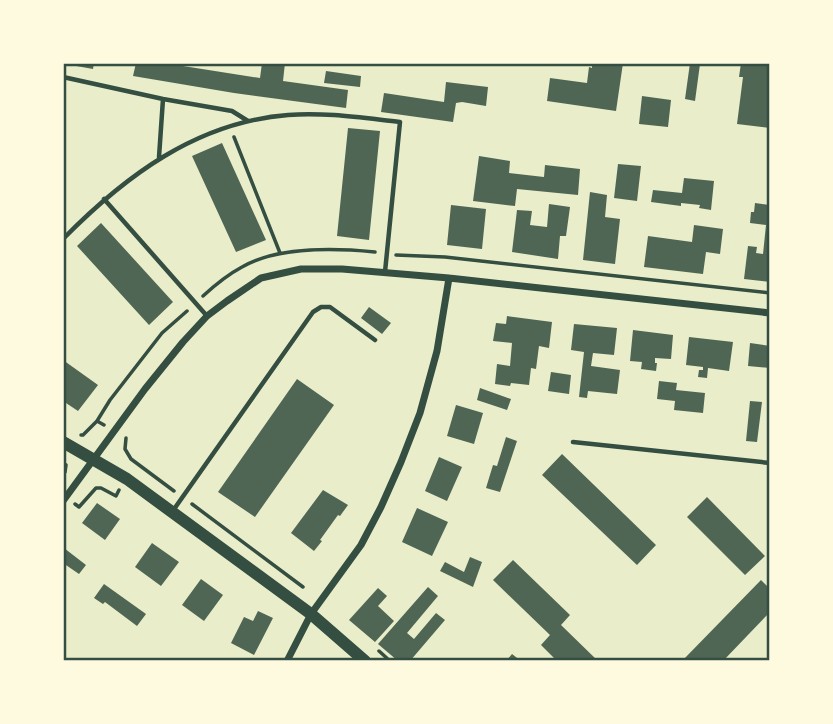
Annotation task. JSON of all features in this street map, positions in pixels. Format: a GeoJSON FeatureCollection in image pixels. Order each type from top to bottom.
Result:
{"type":"FeatureCollection","features":[{"type":"Feature","properties":{"kind":"street"},"geometry":{"type":"LineString","coordinates":[[65,499],[145,388],[183,342],[207,316],[261,278],[301,269],[342,269],[770,313]]}},
{"type":"Feature","properties":{"kind":"street"},"geometry":{"type":"LineString","coordinates":[[287,661],[311,614],[361,545],[401,462],[420,413],[437,351],[449,278]]}},
{"type":"Feature","properties":{"kind":"street"},"geometry":{"type":"LineString","coordinates":[[63,442],[127,479],[311,614],[365,661]]}},
{"type":"Feature","properties":{"kind":"lane"},"geometry":{"type":"LineString","coordinates":[[63,77],[232,111],[249,121]]}},
{"type":"Feature","properties":{"kind":"lane"},"geometry":{"type":"LineString","coordinates":[[159,158],[163,99]]}},
{"type":"Feature","properties":{"kind":"lane"},"geometry":{"type":"LineString","coordinates":[[63,239],[104,199],[159,158],[208,133],[249,121],[288,115],[340,116],[400,122],[385,272]]}},
{"type":"Feature","properties":{"kind":"lane"},"geometry":{"type":"LineString","coordinates":[[104,199],[207,316]]}},
{"type":"Feature","properties":{"kind":"lane"},"geometry":{"type":"LineString","coordinates":[[172,512],[313,312],[321,307],[330,307],[375,340]]}},
{"type":"Feature","properties":{"kind":"lane"},"geometry":{"type":"LineString","coordinates":[[573,442],[770,463]]}},
{"type":"Feature","properties":{"kind":"path"},"geometry":{"type":"LineString","coordinates":[[230,127],[280,253]]}},
{"type":"Feature","properties":{"kind":"path"},"geometry":{"type":"LineString","coordinates":[[63,463],[66,466],[63,475]]}},
{"type":"Feature","properties":{"kind":"path"},"geometry":{"type":"LineString","coordinates":[[65,499],[79,507],[96,488],[116,496],[137,464]]}},
{"type":"Feature","properties":{"kind":"building"},"geometry":{"type":"Polygon","coordinates":[[[65,63],[94,63],[93,69],[65,63]]]}},
{"type":"Feature","properties":{"kind":"building"},"geometry":{"type":"Polygon","coordinates":[[[136,63],[164,63],[260,78],[262,63],[285,63],[283,81],[348,90],[346,108],[133,76],[136,63]]]}},
{"type":"Feature","properties":{"kind":"building"},"geometry":{"type":"Polygon","coordinates":[[[592,63],[623,63],[616,111],[547,101],[550,78],[587,83],[592,63]]]}},
{"type":"Feature","properties":{"kind":"building"},"geometry":{"type":"Polygon","coordinates":[[[690,63],[700,64],[695,101],[685,99],[690,63]]]}},
{"type":"Feature","properties":{"kind":"building"},"geometry":{"type":"Polygon","coordinates":[[[741,63],[770,63],[770,128],[737,124],[743,77],[739,77],[741,63]]]}},
{"type":"Feature","properties":{"kind":"building"},"geometry":{"type":"Polygon","coordinates":[[[326,71],[361,76],[360,87],[324,83],[326,71]]]}},
{"type":"Feature","properties":{"kind":"building"},"geometry":{"type":"Polygon","coordinates":[[[446,82],[488,87],[486,106],[456,103],[453,122],[381,112],[384,93],[444,102],[446,82]]]}},
{"type":"Feature","properties":{"kind":"building"},"geometry":{"type":"Polygon","coordinates":[[[642,96],[671,100],[668,127],[639,124],[642,96]]]}},
{"type":"Feature","properties":{"kind":"building"},"geometry":{"type":"Polygon","coordinates":[[[348,128],[380,131],[369,240],[337,236],[348,128]]]}},
{"type":"Feature","properties":{"kind":"building"},"geometry":{"type":"Polygon","coordinates":[[[222,143],[266,240],[236,252],[192,156],[222,143]]]}},
{"type":"Feature","properties":{"kind":"building"},"geometry":{"type":"Polygon","coordinates":[[[479,156],[510,161],[509,173],[544,177],[545,165],[580,169],[578,195],[517,189],[515,206],[473,201],[479,156]]]}},
{"type":"Feature","properties":{"kind":"building"},"geometry":{"type":"Polygon","coordinates":[[[618,164],[641,166],[637,201],[614,198],[618,164]]]}},
{"type":"Feature","properties":{"kind":"building"},"geometry":{"type":"Polygon","coordinates":[[[684,178],[714,181],[711,210],[699,208],[700,205],[681,203],[681,206],[651,202],[653,190],[682,193],[684,178]]]}},
{"type":"Feature","properties":{"kind":"building"},"geometry":{"type":"Polygon","coordinates":[[[590,192],[607,195],[605,217],[620,219],[615,264],[583,260],[590,192]]]}},
{"type":"Feature","properties":{"kind":"building"},"geometry":{"type":"Polygon","coordinates":[[[755,203],[770,205],[770,214],[767,213],[767,216],[770,216],[770,282],[744,279],[748,246],[757,247],[756,253],[763,254],[766,225],[750,223],[755,203]]]}},
{"type":"Feature","properties":{"kind":"building"},"geometry":{"type":"Polygon","coordinates":[[[549,204],[570,207],[566,236],[560,236],[558,259],[512,252],[517,210],[532,211],[530,225],[547,227],[549,204]]]}},
{"type":"Feature","properties":{"kind":"building"},"geometry":{"type":"Polygon","coordinates":[[[451,205],[486,209],[482,249],[447,245],[451,205]]]}},
{"type":"Feature","properties":{"kind":"building"},"geometry":{"type":"Polygon","coordinates":[[[101,223],[173,302],[149,325],[77,246],[101,223]]]}},
{"type":"Feature","properties":{"kind":"building"},"geometry":{"type":"Polygon","coordinates":[[[694,225],[723,229],[720,254],[706,252],[703,274],[644,267],[648,236],[692,242],[694,225]]]}},
{"type":"Feature","properties":{"kind":"building"},"geometry":{"type":"Polygon","coordinates":[[[369,307],[391,323],[382,334],[361,318],[369,307]]]}},
{"type":"Feature","properties":{"kind":"building"},"geometry":{"type":"Polygon","coordinates":[[[507,316],[552,322],[549,348],[539,346],[536,369],[531,368],[529,385],[495,384],[497,364],[510,366],[512,343],[493,341],[496,323],[506,324],[507,316]]]}},
{"type":"Feature","properties":{"kind":"building"},"geometry":{"type":"Polygon","coordinates":[[[574,324],[617,328],[614,355],[593,353],[591,366],[620,370],[617,394],[588,391],[587,398],[579,397],[584,352],[571,350],[574,324]]]}},
{"type":"Feature","properties":{"kind":"building"},"geometry":{"type":"Polygon","coordinates":[[[633,330],[673,335],[671,359],[655,358],[656,371],[641,369],[642,362],[630,361],[633,330]]]}},
{"type":"Feature","properties":{"kind":"building"},"geometry":{"type":"Polygon","coordinates":[[[689,337],[733,342],[729,371],[708,368],[707,378],[698,377],[699,370],[703,370],[703,367],[686,365],[689,337]]]}},
{"type":"Feature","properties":{"kind":"building"},"geometry":{"type":"Polygon","coordinates":[[[750,343],[770,346],[770,368],[748,366],[750,343]]]}},
{"type":"Feature","properties":{"kind":"building"},"geometry":{"type":"Polygon","coordinates":[[[63,360],[98,385],[78,411],[63,401],[63,360]]]}},
{"type":"Feature","properties":{"kind":"building"},"geometry":{"type":"Polygon","coordinates":[[[551,372],[571,375],[569,394],[548,391],[551,372]]]}},
{"type":"Feature","properties":{"kind":"building"},"geometry":{"type":"Polygon","coordinates":[[[297,379],[334,405],[255,517],[218,492],[297,379]]]}},
{"type":"Feature","properties":{"kind":"building"},"geometry":{"type":"Polygon","coordinates":[[[659,381],[677,383],[676,390],[705,393],[703,413],[674,410],[675,401],[657,399],[659,381]]]}},
{"type":"Feature","properties":{"kind":"building"},"geometry":{"type":"Polygon","coordinates":[[[480,388],[511,399],[507,410],[477,400],[480,388]]]}},
{"type":"Feature","properties":{"kind":"building"},"geometry":{"type":"Polygon","coordinates":[[[750,401],[762,402],[757,442],[746,441],[750,401]]]}},
{"type":"Feature","properties":{"kind":"building"},"geometry":{"type":"Polygon","coordinates":[[[456,405],[483,413],[474,444],[447,436],[456,405]]]}},
{"type":"Feature","properties":{"kind":"building"},"geometry":{"type":"Polygon","coordinates":[[[506,437],[517,441],[500,492],[486,488],[493,465],[497,466],[506,437]]]}},
{"type":"Feature","properties":{"kind":"building"},"geometry":{"type":"Polygon","coordinates":[[[562,454],[656,545],[637,565],[542,475],[562,454]]]}},
{"type":"Feature","properties":{"kind":"building"},"geometry":{"type":"Polygon","coordinates":[[[439,457],[462,467],[447,501],[425,491],[439,457]]]}},
{"type":"Feature","properties":{"kind":"building"},"geometry":{"type":"Polygon","coordinates":[[[323,490],[348,505],[314,551],[291,533],[323,490]]]}},
{"type":"Feature","properties":{"kind":"building"},"geometry":{"type":"Polygon","coordinates":[[[707,497],[765,556],[745,575],[687,517],[707,497]]]}},
{"type":"Feature","properties":{"kind":"building"},"geometry":{"type":"Polygon","coordinates":[[[97,503],[120,519],[105,540],[82,523],[97,503]]]}},
{"type":"Feature","properties":{"kind":"building"},"geometry":{"type":"Polygon","coordinates":[[[417,508],[448,522],[432,556],[402,542],[417,508]]]}},
{"type":"Feature","properties":{"kind":"building"},"geometry":{"type":"Polygon","coordinates":[[[152,543],[179,562],[161,586],[135,567],[152,543]]]}},
{"type":"Feature","properties":{"kind":"building"},"geometry":{"type":"Polygon","coordinates":[[[64,548],[86,565],[79,574],[63,563],[64,548]]]}},
{"type":"Feature","properties":{"kind":"building"},"geometry":{"type":"Polygon","coordinates":[[[470,557],[482,562],[473,587],[440,571],[445,562],[464,572],[470,557]]]}},
{"type":"Feature","properties":{"kind":"building"},"geometry":{"type":"Polygon","coordinates":[[[513,560],[570,615],[561,625],[598,661],[557,661],[541,645],[550,635],[493,580],[513,560]]]}},
{"type":"Feature","properties":{"kind":"building"},"geometry":{"type":"Polygon","coordinates":[[[201,579],[223,595],[204,621],[182,605],[201,579]]]}},
{"type":"Feature","properties":{"kind":"building"},"geometry":{"type":"Polygon","coordinates":[[[761,580],[770,589],[770,612],[723,661],[682,661],[761,580]]]}},
{"type":"Feature","properties":{"kind":"building"},"geometry":{"type":"Polygon","coordinates":[[[104,584],[146,614],[137,626],[105,602],[103,604],[94,598],[104,584]]]}},
{"type":"Feature","properties":{"kind":"building"},"geometry":{"type":"Polygon","coordinates":[[[428,587],[438,596],[407,633],[414,639],[436,613],[445,620],[410,661],[398,661],[378,644],[428,587]]]}},
{"type":"Feature","properties":{"kind":"building"},"geometry":{"type":"Polygon","coordinates":[[[378,588],[387,596],[378,606],[394,621],[375,642],[349,620],[378,588]]]}},
{"type":"Feature","properties":{"kind":"building"},"geometry":{"type":"Polygon","coordinates":[[[258,611],[273,618],[254,655],[231,643],[244,617],[253,621],[258,611]]]}},
{"type":"Feature","properties":{"kind":"building"},"geometry":{"type":"Polygon","coordinates":[[[512,654],[521,661],[506,661],[512,654]]]}}]}
